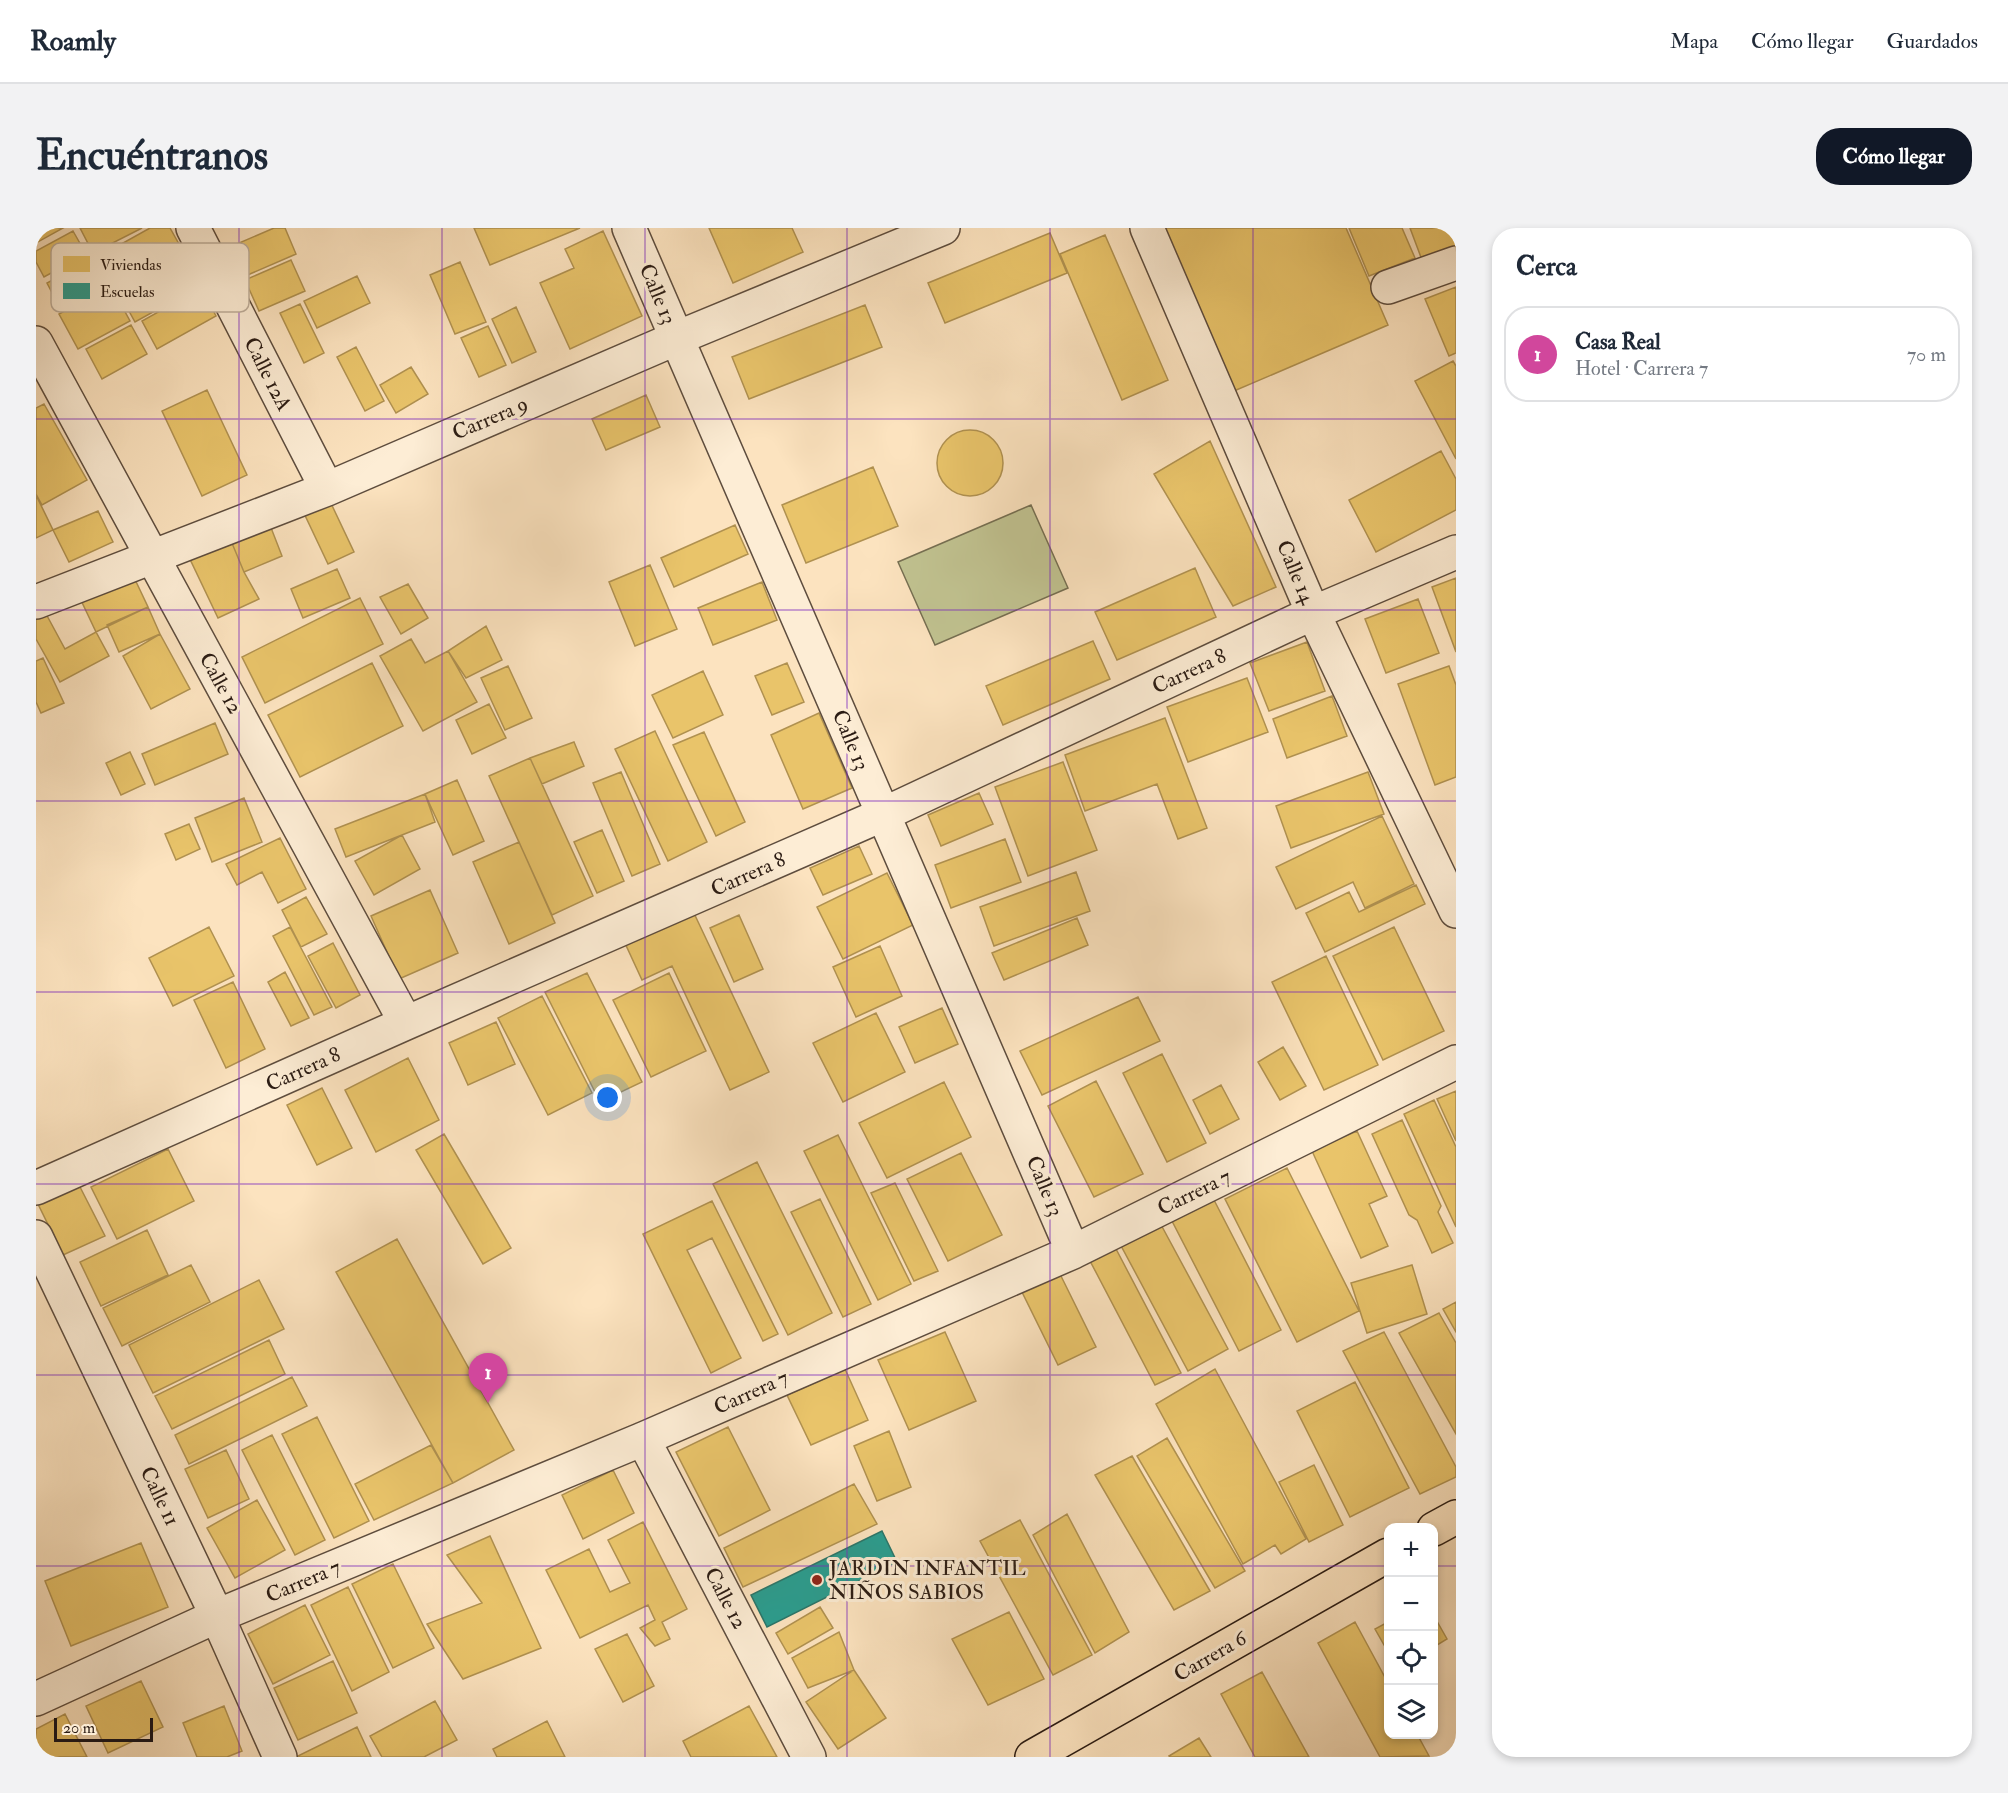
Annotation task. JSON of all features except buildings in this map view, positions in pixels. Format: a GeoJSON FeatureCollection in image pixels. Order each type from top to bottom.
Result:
{"type":"FeatureCollection","features":[{"type":"Feature","properties":{"kind":"main road"},"geometry":{"type":"LineString","coordinates":[[1438,1527],[1456,1516]]}},
{"type":"Feature","properties":{"kind":"main road","name":"Carrera 6"},"geometry":{"type":"LineString","coordinates":[[1032,1757],[1384,1558]]}},
{"type":"Feature","properties":{"kind":"street","name":"Calle 12A"},"geometry":{"type":"LineString","coordinates":[[193,228],[201,243]]}},
{"type":"Feature","properties":{"kind":"street","name":"Calle 13"},"geometry":{"type":"LineString","coordinates":[[629,228],[1073,1252]]}},
{"type":"Feature","properties":{"kind":"street","name":"Carrera 9"},"geometry":{"type":"LineString","coordinates":[[36,602],[327,489],[677,338],[942,228]]}},
{"type":"Feature","properties":{"kind":"street","name":"Calle 14"},"geometry":{"type":"LineString","coordinates":[[1147,228],[1313,613],[1456,911]]}},
{"type":"Feature","properties":{"kind":"street"},"geometry":{"type":"LineString","coordinates":[[1388,286],[1456,263]]}},
{"type":"Feature","properties":{"kind":"street","name":"Calle 12A"},"geometry":{"type":"LineString","coordinates":[[236,312],[327,489]]}},
{"type":"Feature","properties":{"kind":"street","name":"Calle 12"},"geometry":{"type":"LineString","coordinates":[[36,343],[406,1023]]}},
{"type":"Feature","properties":{"kind":"street","name":"Carrera 8"},"geometry":{"type":"LineString","coordinates":[[36,1188],[884,814],[1313,613],[1456,552]]}},
{"type":"Feature","properties":{"kind":"street","name":"Carrera 7"},"geometry":{"type":"LineString","coordinates":[[36,1700],[217,1616],[643,1440],[1073,1252],[1456,1062]]}},
{"type":"Feature","properties":{"kind":"street","name":"Calle 11"},"geometry":{"type":"LineString","coordinates":[[36,1237],[217,1616],[280,1757]]}},
{"type":"Feature","properties":{"kind":"street","name":"Calle 12"},"geometry":{"type":"LineString","coordinates":[[643,1440],[809,1757]]}},
{"type":"Feature","properties":{"kind":"green space"},"geometry":{"type":"Polygon","coordinates":[[[1031,505],[1068,588],[935,645],[898,562],[1031,505]]]}},
{"type":"Feature","properties":{"kind":"place","name":"Casa Real"},"geometry":{"type":"Point","coordinates":[488,1403]}},
{"type":"Feature","properties":{"kind":"place","name":"JARDIN INFANTIL NIÑOS SABIOS"},"geometry":{"type":"Point","coordinates":[817,1580]}}]}
